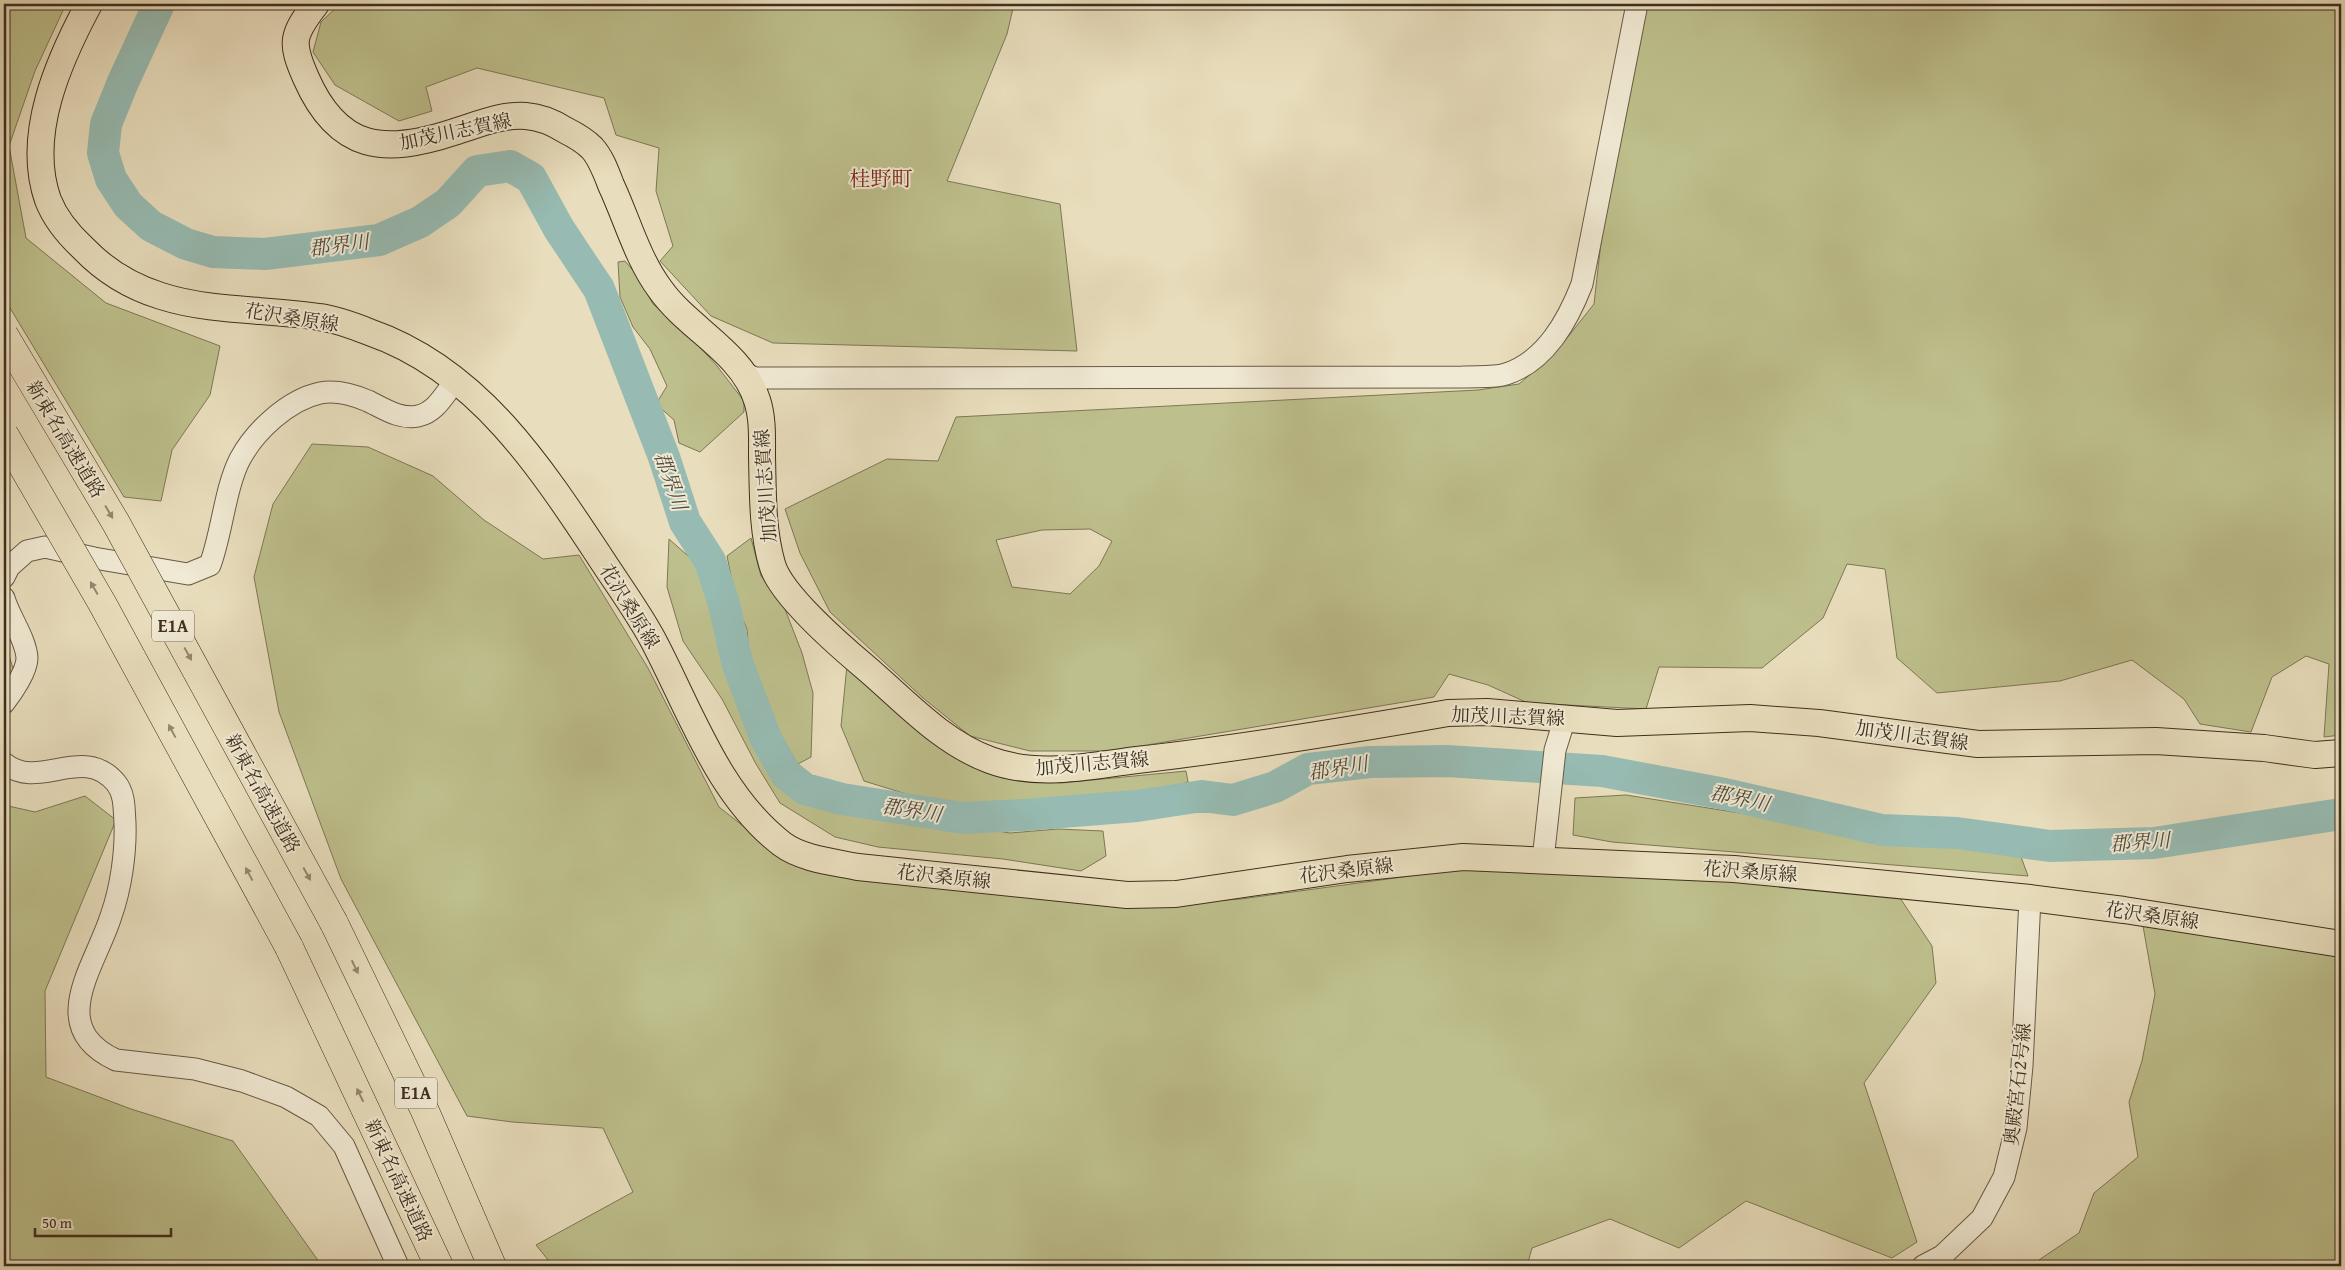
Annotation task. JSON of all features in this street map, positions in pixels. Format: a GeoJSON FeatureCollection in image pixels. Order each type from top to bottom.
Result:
{"type":"FeatureCollection","features":[{"type":"Feature","properties":{"kind":"highway","name":"新東名高速道路"},"geometry":{"type":"LineString","coordinates":[[4,335],[116,523],[334,923],[425,1111],[492,1266]]}},
{"type":"Feature","properties":{"kind":"highway","name":"新東名高速道路"},"geometry":{"type":"LineString","coordinates":[[4,434],[102,602],[289,947],[439,1266]]}},
{"type":"Feature","properties":{"kind":"highway"},"geometry":{"type":"LineString","coordinates":[[425,1111],[505,1266]]}},
{"type":"Feature","properties":{"kind":"main road","name":"花沢桑原線"},"geometry":{"type":"LineString","coordinates":[[89,4],[77,26],[52,89],[42,130],[42,166],[48,200],[66,232],[98,264],[134,285],[162,297],[203,305],[322,317],[370,332],[413,351],[468,390],[504,427],[566,506],[651,635],[708,748],[736,795],[785,846],[817,858],[858,867],[1126,895],[1176,894],[1348,869],[1463,857],[1543,854],[1734,868],[2030,898],[2124,910],[2341,944]]}},
{"type":"Feature","properties":{"kind":"main road","name":"加茂川志賀線"},"geometry":{"type":"LineString","coordinates":[[316,4],[296,31],[295,52],[315,100],[341,130],[352,138],[367,142],[403,145],[431,140],[505,117],[528,116],[559,126],[585,141],[596,153],[623,211],[638,250],[658,287],[671,304],[744,374],[756,396],[762,423],[763,507],[773,569],[789,594],[857,660],[939,733],[969,752],[995,762],[1029,769],[1066,769],[1209,752],[1448,713],[1487,712],[1617,723],[1750,718],[1819,723],[1978,744],[2156,741],[2256,747],[2315,755],[2341,753]]}},
{"type":"Feature","properties":{"kind":"street"},"geometry":{"type":"LineString","coordinates":[[744,374],[755,378],[1463,377],[1506,374],[1526,363],[1546,348],[1572,310],[1578,293],[1637,4]]}},
{"type":"Feature","properties":{"kind":"street"},"geometry":{"type":"LineString","coordinates":[[4,577],[9,566],[26,551],[46,548],[188,574],[210,565],[239,460],[254,439],[275,418],[294,403],[319,393],[333,392],[353,396],[400,416],[417,417],[434,410],[455,381]]}},
{"type":"Feature","properties":{"kind":"street"},"geometry":{"type":"LineString","coordinates":[[4,598],[27,658],[18,684],[4,703]]}},
{"type":"Feature","properties":{"kind":"street"},"geometry":{"type":"LineString","coordinates":[[1543,854],[1555,750],[1566,718]]}},
{"type":"Feature","properties":{"kind":"street"},"geometry":{"type":"LineString","coordinates":[[4,763],[12,770],[22,774],[38,773],[58,768],[96,767],[105,772],[122,791],[125,839],[112,915],[78,1002],[79,1020],[84,1036],[99,1051],[116,1060],[195,1069],[242,1081],[286,1097],[319,1116],[344,1146],[398,1266]]}},
{"type":"Feature","properties":{"kind":"street","name":"奥殿宮石2号線"},"geometry":{"type":"LineString","coordinates":[[1923,1266],[1942,1256],[1982,1218],[2004,1177],[2016,1128],[2022,1066],[2030,898]]}},
{"type":"Feature","properties":{"kind":"green space"},"geometry":{"type":"Polygon","coordinates":[[[4,4],[66,4],[35,71],[9,146],[26,238],[106,303],[220,346],[210,395],[172,450],[161,501],[124,497],[4,298],[4,4]]]}},
{"type":"Feature","properties":{"kind":"green space"},"geometry":{"type":"Polygon","coordinates":[[[340,4],[1014,4],[1007,34],[947,181],[1060,204],[1077,351],[773,343],[711,316],[660,261],[673,246],[656,191],[659,148],[616,135],[604,98],[477,68],[426,87],[432,111],[399,121],[335,85],[313,52],[321,22],[340,4]]]}},
{"type":"Feature","properties":{"kind":"green space"},"geometry":{"type":"Polygon","coordinates":[[[1628,4],[2341,4],[2341,735],[2324,737],[2329,664],[2306,656],[2272,677],[2251,732],[2200,724],[2184,699],[2132,660],[2060,681],[1937,693],[1897,658],[1885,569],[1847,564],[1823,618],[1762,668],[1659,667],[1646,709],[1528,703],[1488,685],[1449,674],[1434,697],[1111,751],[1030,751],[970,736],[923,698],[830,612],[800,553],[785,509],[887,459],[938,461],[956,417],[1478,390],[1519,384],[1555,353],[1594,304],[1628,4]],[[1090,529],[1042,530],[996,540],[1012,587],[1070,594],[1099,566],[1112,541],[1090,529]]]}},
{"type":"Feature","properties":{"kind":"green space"},"geometry":{"type":"Polygon","coordinates":[[[625,261],[637,275],[653,304],[688,334],[717,366],[744,401],[744,412],[700,452],[679,443],[674,420],[656,404],[667,386],[650,349],[633,327],[620,297],[618,262],[625,261]]]}},
{"type":"Feature","properties":{"kind":"green space"},"geometry":{"type":"Polygon","coordinates":[[[312,444],[368,447],[433,476],[484,520],[543,559],[579,555],[648,668],[719,807],[775,851],[1132,906],[1241,899],[1461,869],[1804,885],[1900,898],[1932,946],[1936,983],[1864,1083],[1917,1242],[1892,1258],[1746,1201],[1679,1248],[1610,1219],[1532,1248],[1527,1266],[553,1266],[536,1245],[633,1192],[603,1128],[512,1122],[467,1116],[341,879],[279,712],[254,577],[273,504],[312,444]]]}},
{"type":"Feature","properties":{"kind":"green space"},"geometry":{"type":"Polygon","coordinates":[[[751,538],[761,576],[783,604],[802,653],[813,693],[811,757],[798,764],[777,731],[751,682],[747,629],[737,606],[727,556],[751,538]]]}},
{"type":"Feature","properties":{"kind":"green space"},"geometry":{"type":"Polygon","coordinates":[[[669,539],[696,563],[741,713],[774,767],[792,790],[819,803],[1010,833],[1058,829],[1103,831],[1106,856],[1081,871],[1003,859],[878,847],[835,837],[780,803],[756,764],[722,699],[683,641],[667,587],[669,539]]]}},
{"type":"Feature","properties":{"kind":"green space"},"geometry":{"type":"Polygon","coordinates":[[[4,640],[18,684],[4,705],[4,640]]]}},
{"type":"Feature","properties":{"kind":"green space"},"geometry":{"type":"Polygon","coordinates":[[[847,665],[967,763],[1003,778],[1061,783],[1186,771],[1188,782],[1147,795],[1095,800],[952,808],[864,781],[841,726],[847,665]]]}},
{"type":"Feature","properties":{"kind":"green space"},"geometry":{"type":"Polygon","coordinates":[[[1626,795],[1910,840],[1920,839],[2020,854],[2028,876],[1612,842],[1573,835],[1575,798],[1626,795]]]}},
{"type":"Feature","properties":{"kind":"green space"},"geometry":{"type":"Polygon","coordinates":[[[85,796],[116,820],[45,991],[46,1077],[131,1109],[233,1141],[322,1266],[4,1266],[4,805],[35,812],[85,796]]]}},
{"type":"Feature","properties":{"kind":"green space"},"geometry":{"type":"Polygon","coordinates":[[[2143,926],[2341,957],[2341,1266],[2030,1266],[2079,1233],[2094,1193],[2138,1157],[2129,1102],[2142,1061],[2155,994],[2143,926]]]}},
{"type":"Feature","properties":{"kind":"waterway","name":"郡界川"},"geometry":{"type":"LineString","coordinates":[[159,4],[106,124],[103,153],[111,179],[128,205],[151,226],[186,244],[213,252],[265,254],[379,240],[420,222],[448,203],[477,171],[510,166],[531,178],[559,229],[599,289],[664,457],[685,522],[710,561],[724,604],[737,662],[766,739],[786,774],[805,789],[842,799],[963,818],[1137,806],[1202,796],[1233,800],[1275,787],[1308,769],[1370,762],[1447,761],[1602,771],[1725,794],[1882,830],[1957,833],[2050,846],[2154,843],[2341,814]]}},
{"type":"Feature","properties":{"kind":"district","name":"桂野町"},"geometry":{"type":"Point","coordinates":[881,179]}}]}
